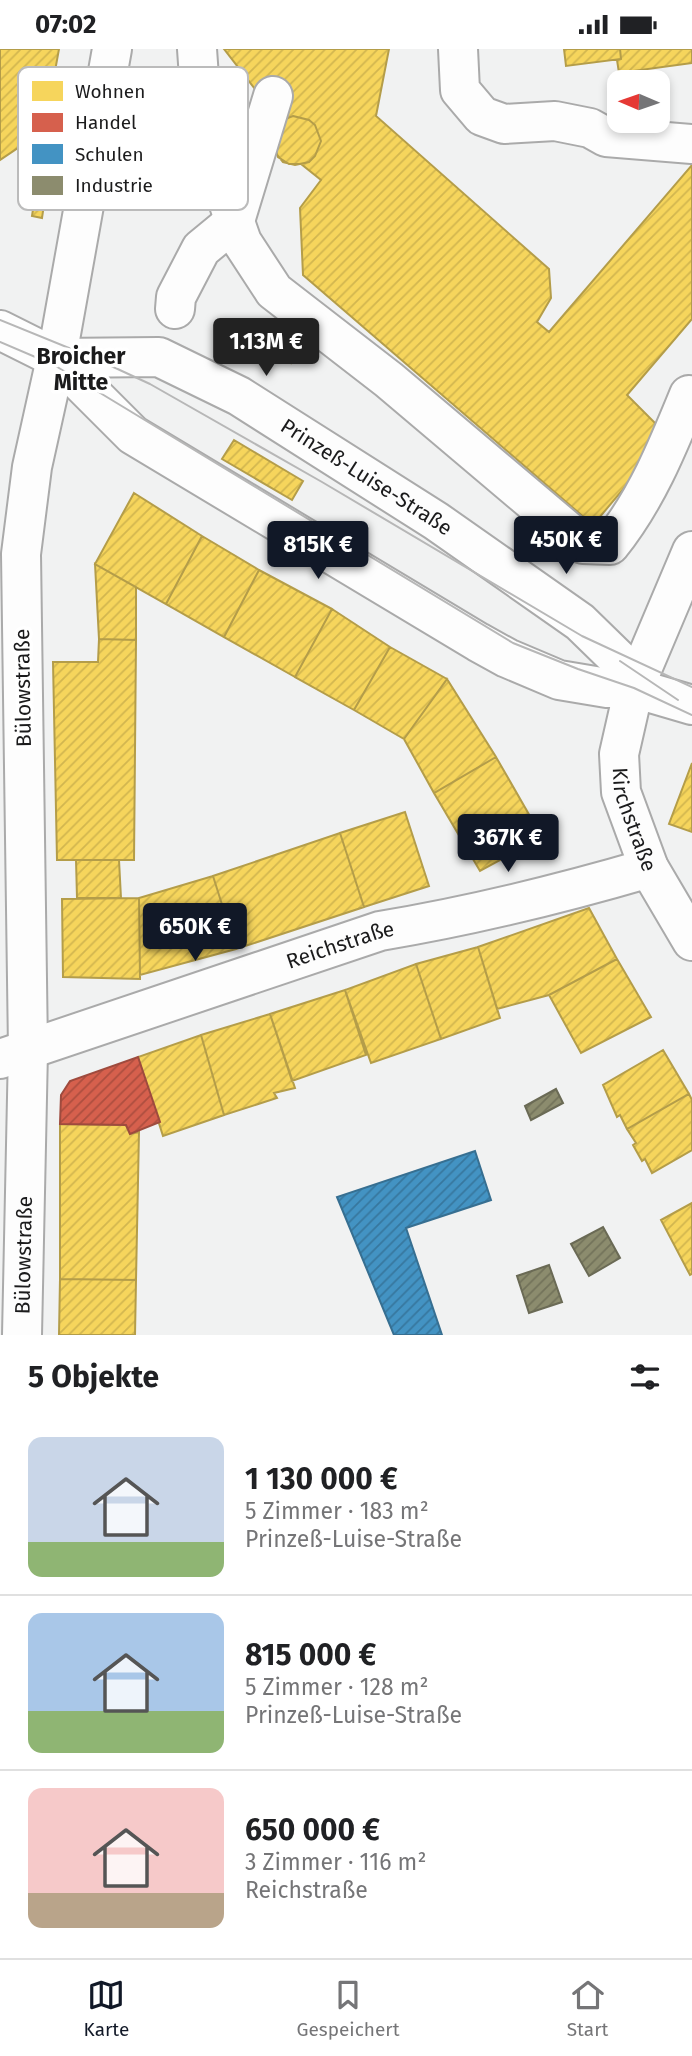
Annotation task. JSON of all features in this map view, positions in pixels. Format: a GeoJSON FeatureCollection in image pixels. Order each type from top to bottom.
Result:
{"type":"FeatureCollection","features":[{"type":"Feature","properties":{"kind":"street","name":"Bülowstraße"},"geometry":{"type":"LineString","coordinates":[[109,67],[112,49]]}},
{"type":"Feature","properties":{"kind":"street"},"geometry":{"type":"LineString","coordinates":[[197,49],[198,67]]}},
{"type":"Feature","properties":{"kind":"street"},"geometry":{"type":"LineString","coordinates":[[458,49],[460,90],[482,116],[504,124],[555,121],[590,128],[606,137],[692,144]]}},
{"type":"Feature","properties":{"kind":"street"},"geometry":{"type":"LineString","coordinates":[[248,179],[274,96]]}},
{"type":"Feature","properties":{"kind":"street","name":"Bülowstraße"},"geometry":{"type":"LineString","coordinates":[[22,1335],[14,1054],[10,557],[56,358],[83,210]]}},
{"type":"Feature","properties":{"kind":"street"},"geometry":{"type":"LineString","coordinates":[[231,210],[242,243],[274,291],[389,380],[575,554],[610,545],[629,521],[662,464],[689,395],[692,396]]}},
{"type":"Feature","properties":{"kind":"street"},"geometry":{"type":"LineString","coordinates":[[175,309],[176,297],[201,249],[235,221],[238,210]]}},
{"type":"Feature","properties":{"kind":"street","name":"Prinzeß-Luise-Straße"},"geometry":{"type":"LineString","coordinates":[[0,330],[56,358],[133,435],[507,658],[559,680],[607,688],[634,688],[692,705]]}},
{"type":"Feature","properties":{"kind":"street","name":"Prinzeß-Luise-Straße"},"geometry":{"type":"LineString","coordinates":[[56,358],[159,357],[239,396],[436,521],[580,622],[619,660],[634,688]]}},
{"type":"Feature","properties":{"kind":"street","name":"Kirchstraße"},"geometry":{"type":"LineString","coordinates":[[692,551],[634,688],[619,754],[621,792],[649,868],[692,941]]}},
{"type":"Feature","properties":{"kind":"street","name":"Reichstraße"},"geometry":{"type":"LineString","coordinates":[[14,1054],[380,931],[451,918],[649,868]]}},
{"type":"Feature","properties":{"kind":"building: Wohnen"},"geometry":{"type":"Polygon","coordinates":[[[0,49],[59,49],[56,67],[18,67],[18,148],[0,160],[0,49]]]}},
{"type":"Feature","properties":{"kind":"building: Wohnen"},"geometry":{"type":"Polygon","coordinates":[[[224,49],[389,49],[376,116],[549,269],[551,298],[537,322],[549,332],[692,165],[692,319],[627,395],[668,436],[593,525],[303,275],[300,208],[321,180],[301,164],[289,164],[278,157],[258,93],[248,80],[248,67],[238,67],[224,49]]]}},
{"type":"Feature","properties":{"kind":"building: Wohnen"},"geometry":{"type":"Polygon","coordinates":[[[564,49],[620,49],[621,59],[566,66],[564,49]]]}},
{"type":"Feature","properties":{"kind":"building: Wohnen"},"geometry":{"type":"Polygon","coordinates":[[[620,49],[692,49],[692,63],[641,70],[619,70],[617,60],[621,59],[620,49]]]}},
{"type":"Feature","properties":{"kind":"building: Wohnen"},"geometry":{"type":"Polygon","coordinates":[[[293,116],[309,120],[315,125],[321,141],[315,156],[309,162],[295,165],[283,162],[275,152],[285,119],[293,116]]]}},
{"type":"Feature","properties":{"kind":"building: Wohnen"},"geometry":{"type":"Polygon","coordinates":[[[33,210],[43,210],[42,218],[32,216],[33,210]]]}},
{"type":"Feature","properties":{"kind":"building: Wohnen"},"geometry":{"type":"Polygon","coordinates":[[[272,340],[296,354],[291,363],[267,349],[272,340]]]}},
{"type":"Feature","properties":{"kind":"building: Wohnen"},"geometry":{"type":"Polygon","coordinates":[[[234,440],[303,481],[292,500],[222,459],[234,440]]]}},
{"type":"Feature","properties":{"kind":"building: Wohnen"},"geometry":{"type":"Polygon","coordinates":[[[134,493],[202,536],[166,604],[95,564],[134,493]]]}},
{"type":"Feature","properties":{"kind":"building: Wohnen"},"geometry":{"type":"Polygon","coordinates":[[[202,536],[259,570],[224,637],[166,604],[202,536]]]}},
{"type":"Feature","properties":{"kind":"building: Wohnen"},"geometry":{"type":"Polygon","coordinates":[[[95,564],[136,587],[136,640],[99,639],[95,564]]]}},
{"type":"Feature","properties":{"kind":"building: Wohnen"},"geometry":{"type":"Polygon","coordinates":[[[259,570],[332,609],[295,677],[224,637],[259,570]]]}},
{"type":"Feature","properties":{"kind":"building: Wohnen"},"geometry":{"type":"Polygon","coordinates":[[[332,609],[390,647],[354,710],[295,677],[332,609]]]}},
{"type":"Feature","properties":{"kind":"building: Wohnen"},"geometry":{"type":"Polygon","coordinates":[[[99,639],[136,640],[134,860],[57,860],[53,662],[98,662],[99,639]]]}},
{"type":"Feature","properties":{"kind":"building: Wohnen"},"geometry":{"type":"Polygon","coordinates":[[[390,647],[447,679],[404,739],[354,710],[390,647]]]}},
{"type":"Feature","properties":{"kind":"building: Wohnen"},"geometry":{"type":"Polygon","coordinates":[[[447,679],[496,757],[434,793],[404,739],[447,679]]]}},
{"type":"Feature","properties":{"kind":"building: Wohnen"},"geometry":{"type":"Polygon","coordinates":[[[496,757],[542,837],[480,871],[434,793],[496,757]]]}},
{"type":"Feature","properties":{"kind":"building: Wohnen"},"geometry":{"type":"Polygon","coordinates":[[[692,763],[692,832],[669,824],[692,763]]]}},
{"type":"Feature","properties":{"kind":"building: Wohnen"},"geometry":{"type":"Polygon","coordinates":[[[405,812],[429,886],[364,907],[340,833],[405,812]]]}},
{"type":"Feature","properties":{"kind":"building: Wohnen"},"geometry":{"type":"Polygon","coordinates":[[[340,833],[364,907],[236,949],[213,876],[340,833]]]}},
{"type":"Feature","properties":{"kind":"building: Wohnen"},"geometry":{"type":"Polygon","coordinates":[[[76,860],[119,860],[121,898],[77,898],[76,860]]]}},
{"type":"Feature","properties":{"kind":"building: Wohnen"},"geometry":{"type":"Polygon","coordinates":[[[213,876],[236,949],[140,975],[139,898],[213,876]]]}},
{"type":"Feature","properties":{"kind":"building: Wohnen"},"geometry":{"type":"Polygon","coordinates":[[[139,898],[140,979],[63,977],[62,899],[139,898]]]}},
{"type":"Feature","properties":{"kind":"building: Wohnen"},"geometry":{"type":"Polygon","coordinates":[[[589,908],[617,959],[549,995],[497,1009],[478,947],[589,908]]]}},
{"type":"Feature","properties":{"kind":"building: Wohnen"},"geometry":{"type":"Polygon","coordinates":[[[478,947],[500,1018],[441,1039],[416,964],[478,947]]]}},
{"type":"Feature","properties":{"kind":"building: Wohnen"},"geometry":{"type":"Polygon","coordinates":[[[617,959],[651,1017],[581,1053],[549,995],[617,959]]]}},
{"type":"Feature","properties":{"kind":"building: Wohnen"},"geometry":{"type":"Polygon","coordinates":[[[416,964],[441,1039],[371,1063],[345,990],[416,964]]]}},
{"type":"Feature","properties":{"kind":"building: Wohnen"},"geometry":{"type":"Polygon","coordinates":[[[345,990],[366,1055],[292,1081],[270,1014],[345,990]]]}},
{"type":"Feature","properties":{"kind":"building: Wohnen"},"geometry":{"type":"Polygon","coordinates":[[[270,1014],[295,1088],[274,1093],[277,1098],[224,1115],[201,1035],[270,1014]]]}},
{"type":"Feature","properties":{"kind":"building: Wohnen"},"geometry":{"type":"Polygon","coordinates":[[[201,1035],[224,1115],[163,1136],[138,1057],[201,1035]]]}},
{"type":"Feature","properties":{"kind":"building: Wohnen"},"geometry":{"type":"Polygon","coordinates":[[[663,1050],[689,1094],[627,1129],[620,1115],[617,1117],[603,1085],[663,1050]]]}},
{"type":"Feature","properties":{"kind":"building: Wohnen"},"geometry":{"type":"Polygon","coordinates":[[[689,1094],[692,1100],[692,1150],[652,1173],[645,1159],[642,1161],[633,1145],[636,1143],[627,1129],[689,1094]]]}},
{"type":"Feature","properties":{"kind":"building: Wohnen"},"geometry":{"type":"Polygon","coordinates":[[[60,1124],[126,1125],[130,1134],[139,1132],[136,1280],[60,1279],[60,1124]]]}},
{"type":"Feature","properties":{"kind":"building: Wohnen"},"geometry":{"type":"Polygon","coordinates":[[[692,1203],[692,1274],[690,1275],[661,1220],[692,1203]]]}},
{"type":"Feature","properties":{"kind":"building: Wohnen"},"geometry":{"type":"Polygon","coordinates":[[[60,1279],[136,1280],[135,1335],[59,1335],[60,1279]]]}},
{"type":"Feature","properties":{"kind":"building: Handel"},"geometry":{"type":"Polygon","coordinates":[[[138,1057],[160,1122],[130,1134],[126,1125],[60,1124],[61,1095],[70,1081],[138,1057]]]}},
{"type":"Feature","properties":{"kind":"building: Schulen"},"geometry":{"type":"Polygon","coordinates":[[[475,1151],[491,1200],[406,1228],[442,1335],[394,1335],[337,1197],[475,1151]]]}},
{"type":"Feature","properties":{"kind":"building: Industrie"},"geometry":{"type":"Polygon","coordinates":[[[556,1089],[563,1103],[531,1120],[525,1106],[556,1089]]]}},
{"type":"Feature","properties":{"kind":"building: Industrie"},"geometry":{"type":"Polygon","coordinates":[[[603,1227],[620,1258],[589,1276],[571,1244],[603,1227]]]}},
{"type":"Feature","properties":{"kind":"building: Industrie"},"geometry":{"type":"Polygon","coordinates":[[[549,1265],[562,1302],[529,1313],[517,1276],[549,1265]]]}},
{"type":"Feature","properties":{"kind":"tram line"},"geometry":{"type":"LineString","coordinates":[[0,320],[150,384],[582,636],[692,687]]}},
{"type":"Feature","properties":{"kind":"tram line"},"geometry":{"type":"LineString","coordinates":[[0,342],[54,365],[513,643],[634,688],[692,715]]}},
{"type":"Feature","properties":{"kind":"tram line"},"geometry":{"type":"LineString","coordinates":[[620,661],[678,700]]}},
{"type":"Feature","properties":{"kind":"district","name":"Broicher Mitte"},"geometry":{"type":"Point","coordinates":[81,369]}}]}
